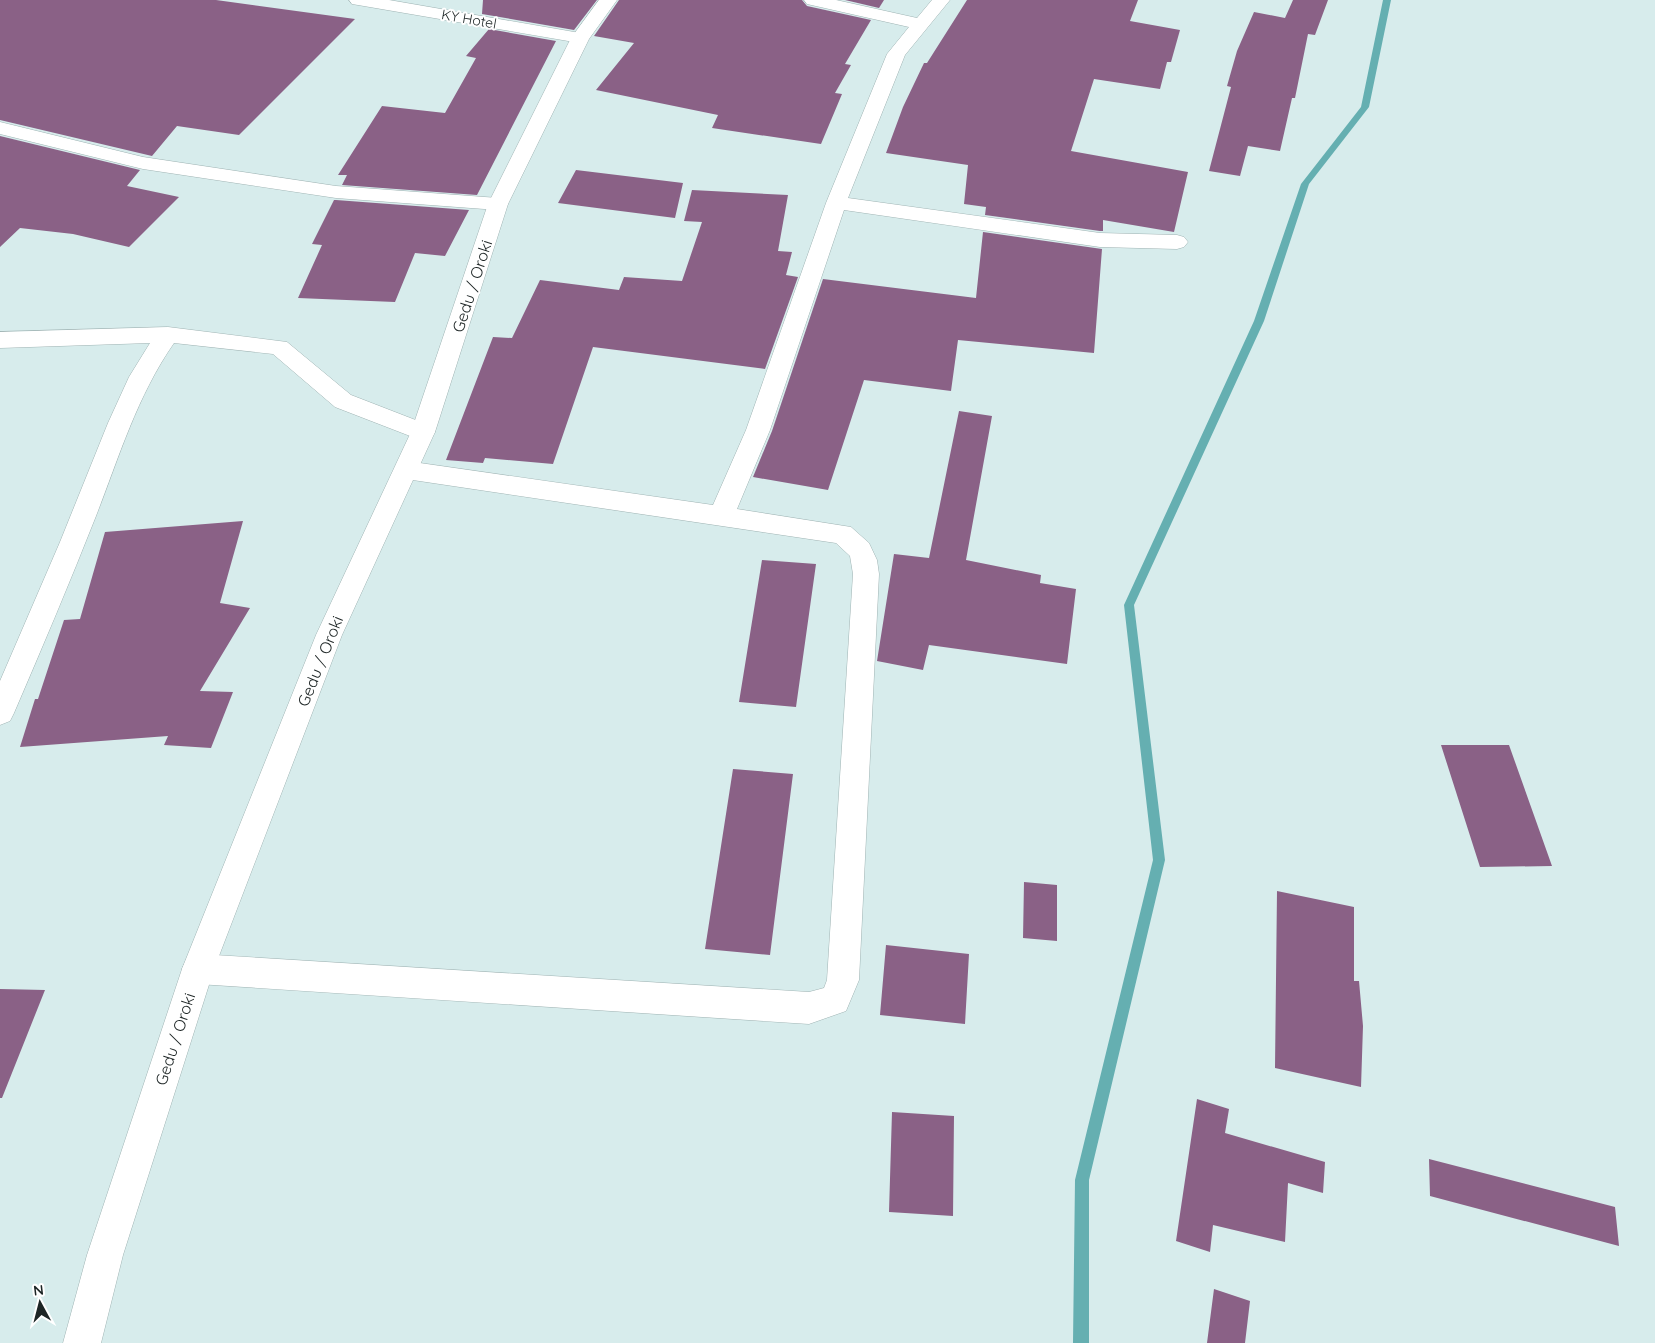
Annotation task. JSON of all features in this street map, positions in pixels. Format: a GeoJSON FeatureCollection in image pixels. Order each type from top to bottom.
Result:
{"type":"FeatureCollection","features":[{"type":"Feature","properties":{"kind":"street","name":"KY Hotel"},"geometry":{"type":"LineString","coordinates":[[358,0],[580,38]]}},
{"type":"Feature","properties":{"kind":"street","name":"Gedu / Oroki"},"geometry":{"type":"LineString","coordinates":[[82,1343],[105,1256],[198,969],[328,635],[423,432],[498,204],[580,38],[608,0]]}},
{"type":"Feature","properties":{"kind":"street"},"geometry":{"type":"LineString","coordinates":[[813,0],[920,24]]}},
{"type":"Feature","properties":{"kind":"street"},"geometry":{"type":"LineString","coordinates":[[721,516],[758,430],[836,204],[896,54],[941,0]]}},
{"type":"Feature","properties":{"kind":"street"},"geometry":{"type":"LineString","coordinates":[[0,128],[143,163],[336,192],[498,204]]}},
{"type":"Feature","properties":{"kind":"street"},"geometry":{"type":"LineString","coordinates":[[836,204],[1100,240],[1177,242]]}},
{"type":"Feature","properties":{"kind":"street"},"geometry":{"type":"LineString","coordinates":[[0,713],[79,528],[136,384],[149,359],[168,334]]}},
{"type":"Feature","properties":{"kind":"street"},"geometry":{"type":"LineString","coordinates":[[0,340],[168,334],[279,347],[343,401],[423,432]]}},
{"type":"Feature","properties":{"kind":"street"},"geometry":{"type":"LineString","coordinates":[[198,969],[809,1008],[835,1000],[843,980],[866,574],[865,555],[856,544],[842,534],[406,470]]}},
{"type":"Feature","properties":{"kind":"building"},"geometry":{"type":"Polygon","coordinates":[[[0,0],[216,0],[355,19],[239,135],[177,126],[152,156],[0,120],[0,0]]]}},
{"type":"Feature","properties":{"kind":"building"},"geometry":{"type":"Polygon","coordinates":[[[483,0],[597,0],[574,30],[482,14],[483,0]]]}},
{"type":"Feature","properties":{"kind":"building"},"geometry":{"type":"Polygon","coordinates":[[[619,0],[802,0],[807,6],[871,20],[845,64],[851,65],[835,93],[842,94],[821,144],[712,128],[718,115],[596,90],[634,43],[594,36],[619,0]]]}},
{"type":"Feature","properties":{"kind":"building"},"geometry":{"type":"Polygon","coordinates":[[[845,0],[884,0],[879,8],[845,0]]]}},
{"type":"Feature","properties":{"kind":"building"},"geometry":{"type":"Polygon","coordinates":[[[967,0],[1138,0],[1130,21],[1180,30],[1171,62],[1167,62],[1160,89],[1094,79],[1071,151],[1188,172],[1174,232],[1103,220],[1103,231],[1100,231],[985,215],[986,207],[964,204],[968,165],[886,153],[903,107],[924,63],[927,63],[967,0]]]}},
{"type":"Feature","properties":{"kind":"building"},"geometry":{"type":"Polygon","coordinates":[[[1293,0],[1328,0],[1315,35],[1308,34],[1295,98],[1292,98],[1280,151],[1248,146],[1240,176],[1209,171],[1231,87],[1227,86],[1237,51],[1254,12],[1285,18],[1293,0]]]}},
{"type":"Feature","properties":{"kind":"building"},"geometry":{"type":"Polygon","coordinates":[[[489,29],[556,41],[477,195],[342,185],[347,175],[338,175],[382,106],[445,113],[476,58],[466,56],[489,29]]]}},
{"type":"Feature","properties":{"kind":"building"},"geometry":{"type":"Polygon","coordinates":[[[0,136],[140,170],[127,186],[179,197],[129,247],[73,234],[20,228],[0,247],[0,136]]]}},
{"type":"Feature","properties":{"kind":"building"},"geometry":{"type":"Polygon","coordinates":[[[576,170],[683,183],[675,218],[558,203],[576,170]]]}},
{"type":"Feature","properties":{"kind":"building"},"geometry":{"type":"Polygon","coordinates":[[[692,190],[788,195],[778,251],[792,252],[786,275],[798,277],[765,369],[593,347],[553,464],[485,458],[483,463],[446,460],[493,337],[512,338],[540,280],[619,290],[624,277],[682,281],[702,222],[684,221],[692,190]]]}},
{"type":"Feature","properties":{"kind":"building"},"geometry":{"type":"Polygon","coordinates":[[[334,200],[469,210],[445,256],[415,253],[395,302],[298,298],[322,245],[312,244],[334,200]]]}},
{"type":"Feature","properties":{"kind":"building"},"geometry":{"type":"Polygon","coordinates":[[[983,232],[1102,249],[1094,353],[958,340],[951,391],[864,380],[828,490],[753,477],[772,431],[823,279],[976,298],[983,232]]]}},
{"type":"Feature","properties":{"kind":"building"},"geometry":{"type":"Polygon","coordinates":[[[959,411],[992,416],[966,560],[1041,575],[1040,583],[1076,589],[1067,664],[929,645],[923,670],[877,661],[894,554],[929,558],[959,411]]]}},
{"type":"Feature","properties":{"kind":"building"},"geometry":{"type":"Polygon","coordinates":[[[243,521],[220,603],[250,608],[200,691],[233,692],[211,748],[164,745],[168,736],[20,747],[35,699],[38,699],[64,620],[80,619],[105,532],[243,521]]]}},
{"type":"Feature","properties":{"kind":"building"},"geometry":{"type":"Polygon","coordinates":[[[762,560],[816,564],[796,707],[739,702],[762,560]]]}},
{"type":"Feature","properties":{"kind":"building"},"geometry":{"type":"Polygon","coordinates":[[[1441,745],[1509,745],[1552,866],[1480,867],[1441,745]]]}},
{"type":"Feature","properties":{"kind":"building"},"geometry":{"type":"Polygon","coordinates":[[[733,769],[793,774],[770,955],[705,949],[733,769]]]}},
{"type":"Feature","properties":{"kind":"building"},"geometry":{"type":"Polygon","coordinates":[[[1024,882],[1057,885],[1057,941],[1023,938],[1024,882]]]}},
{"type":"Feature","properties":{"kind":"building"},"geometry":{"type":"Polygon","coordinates":[[[1277,891],[1354,907],[1354,981],[1359,981],[1363,1026],[1361,1087],[1275,1068],[1277,891]]]}},
{"type":"Feature","properties":{"kind":"building"},"geometry":{"type":"Polygon","coordinates":[[[886,945],[969,954],[965,1024],[880,1015],[886,945]]]}},
{"type":"Feature","properties":{"kind":"building"},"geometry":{"type":"Polygon","coordinates":[[[0,989],[45,990],[2,1098],[0,1098],[0,989]]]}},
{"type":"Feature","properties":{"kind":"building"},"geometry":{"type":"Polygon","coordinates":[[[1197,1099],[1229,1109],[1225,1133],[1325,1162],[1323,1193],[1288,1183],[1285,1242],[1213,1225],[1210,1252],[1176,1241],[1197,1099]]]}},
{"type":"Feature","properties":{"kind":"building"},"geometry":{"type":"Polygon","coordinates":[[[892,1112],[954,1116],[953,1216],[889,1212],[892,1112]]]}},
{"type":"Feature","properties":{"kind":"building"},"geometry":{"type":"Polygon","coordinates":[[[1429,1159],[1615,1207],[1619,1246],[1430,1196],[1429,1159]]]}},
{"type":"Feature","properties":{"kind":"building"},"geometry":{"type":"Polygon","coordinates":[[[1214,1289],[1250,1301],[1245,1343],[1207,1343],[1214,1289]]]}},
{"type":"Feature","properties":{"kind":"waterway"},"geometry":{"type":"LineString","coordinates":[[1081,1343],[1082,1180],[1159,860],[1129,605],[1259,321],[1305,184],[1365,107],[1387,0]]}}]}
